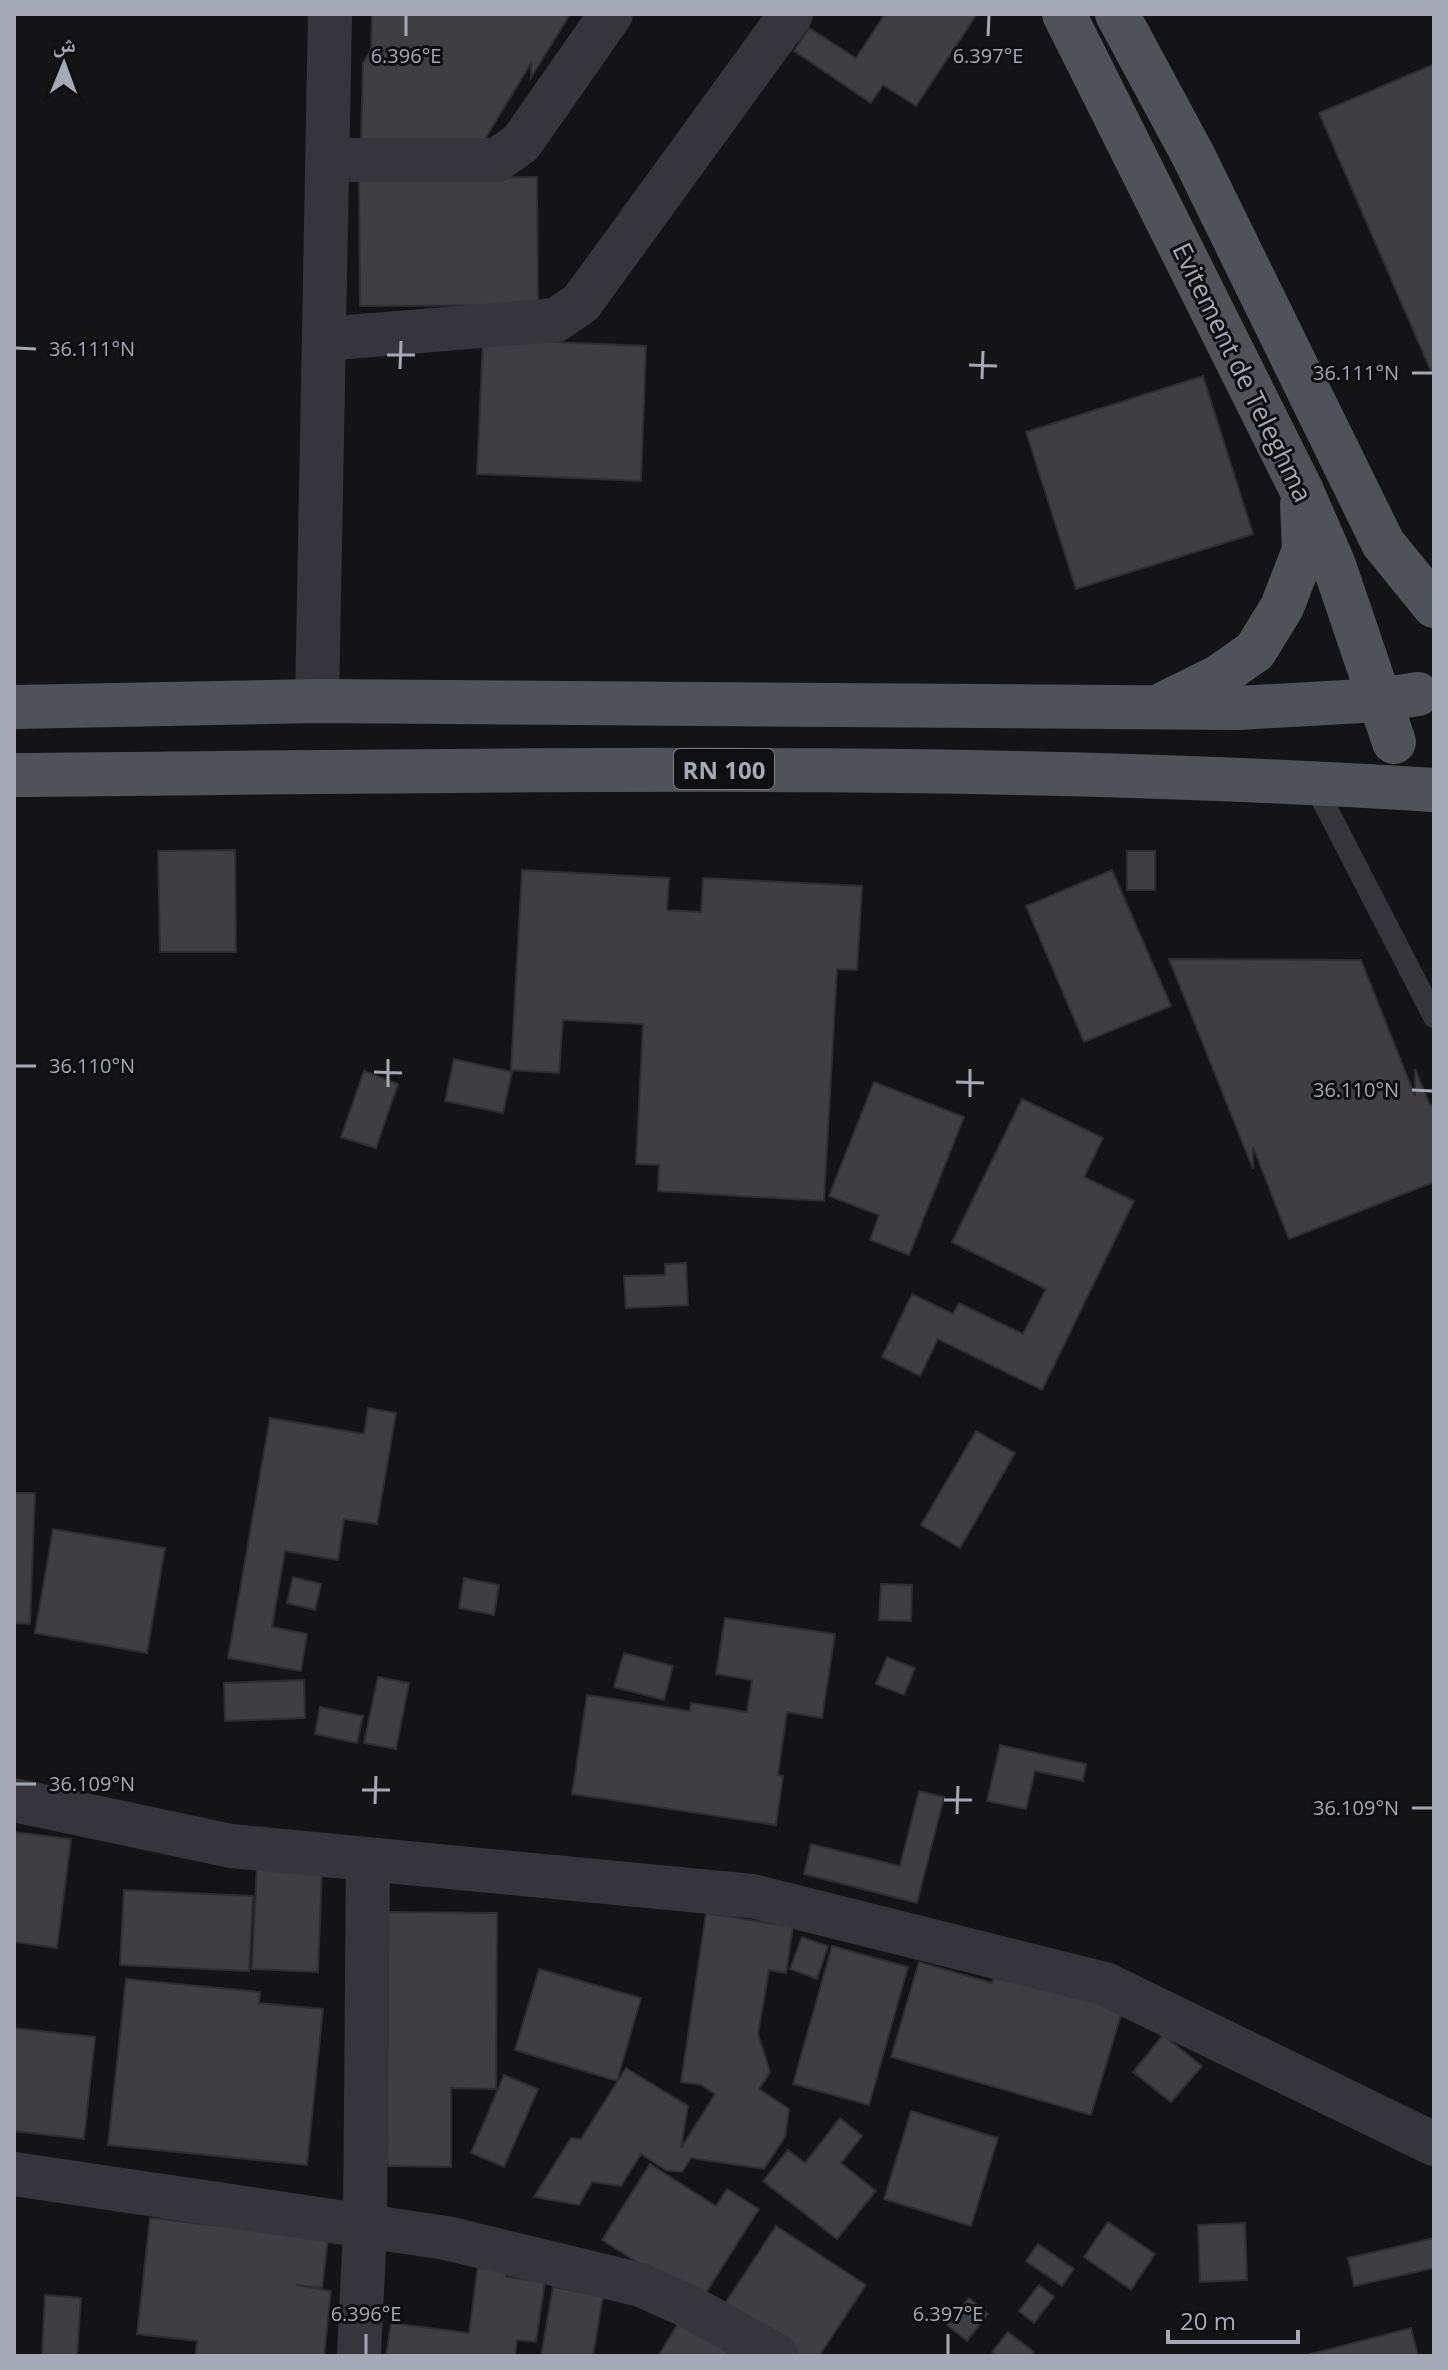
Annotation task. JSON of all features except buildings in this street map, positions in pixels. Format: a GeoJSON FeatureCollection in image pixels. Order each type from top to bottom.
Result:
{"type":"FeatureCollection","features":[{"type":"Feature","properties":{"kind":"main road","name":"Evitement de Teleghma"},"geometry":{"type":"LineString","coordinates":[[1064,14],[1301,489],[1334,565],[1411,694]]}},
{"type":"Feature","properties":{"kind":"main road","name":"Evitement de Teleghma"},"geometry":{"type":"LineString","coordinates":[[1117,14],[1193,155],[1383,543],[1434,606]]}},
{"type":"Feature","properties":{"kind":"main road"},"geometry":{"type":"LineString","coordinates":[[1154,708],[1218,677],[1255,651],[1282,607],[1304,550],[1301,489]]}},
{"type":"Feature","properties":{"kind":"main road"},"geometry":{"type":"LineString","coordinates":[[14,707],[317,701],[1154,708],[1411,694]]}},
{"type":"Feature","properties":{"kind":"main road"},"geometry":{"type":"LineString","coordinates":[[1411,694],[1396,722],[1394,742],[1398,759],[1408,775],[1434,789]]}},
{"type":"Feature","properties":{"kind":"main road","name":"RN 100"},"geometry":{"type":"LineString","coordinates":[[14,775],[694,769],[1313,782],[1434,789]]}},
{"type":"Feature","properties":{"kind":"street"},"geometry":{"type":"LineString","coordinates":[[317,701],[330,14]]}},
{"type":"Feature","properties":{"kind":"street"},"geometry":{"type":"LineString","coordinates":[[328,160],[497,160],[521,143],[611,14]]}},
{"type":"Feature","properties":{"kind":"street"},"geometry":{"type":"LineString","coordinates":[[324,339],[556,320],[581,303],[791,14]]}},
{"type":"Feature","properties":{"kind":"street"},"geometry":{"type":"LineString","coordinates":[[14,1800],[231,1846],[752,1896],[1105,1984],[1243,2048],[1434,2144]]}},
{"type":"Feature","properties":{"kind":"street"},"geometry":{"type":"LineString","coordinates":[[359,2356],[365,2227],[368,1859]]}},
{"type":"Feature","properties":{"kind":"street"},"geometry":{"type":"LineString","coordinates":[[14,2174],[446,2238],[641,2285],[690,2307],[777,2356]]}},
{"type":"Feature","properties":{"kind":"lane"},"geometry":{"type":"LineString","coordinates":[[1313,782],[1434,1017]]}}]}
